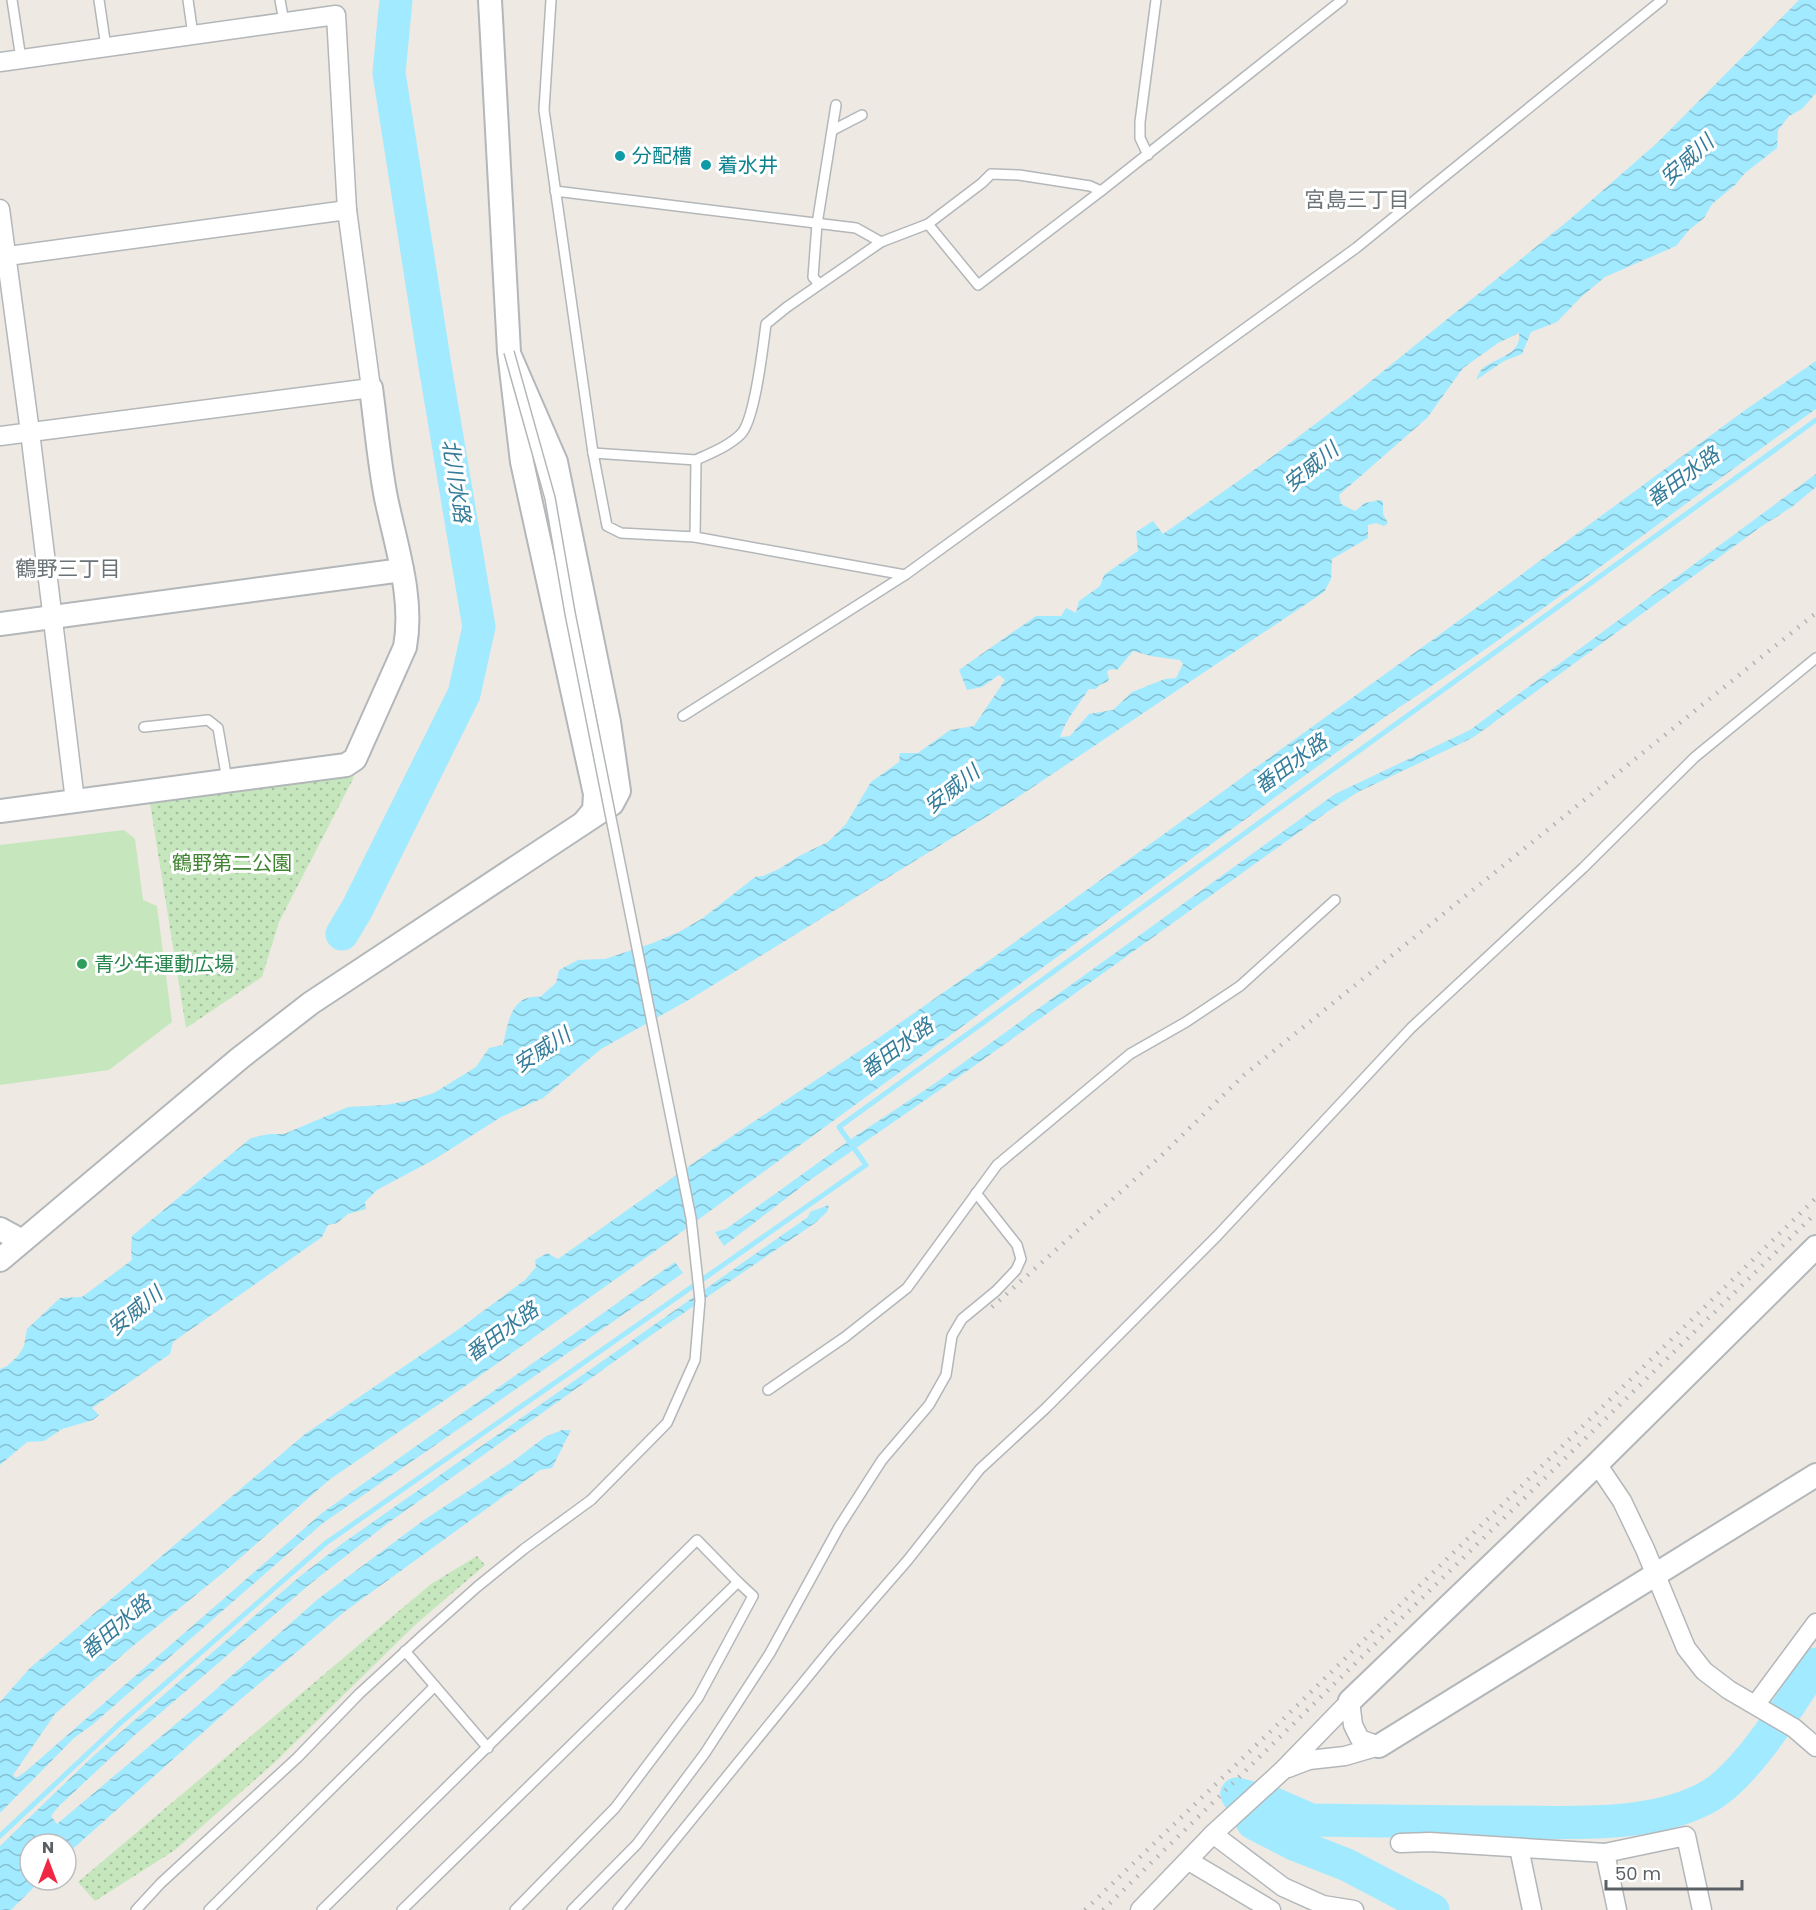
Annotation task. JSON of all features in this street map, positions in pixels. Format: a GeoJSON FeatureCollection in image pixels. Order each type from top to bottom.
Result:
{"type":"FeatureCollection","features":[{"type":"Feature","properties":{"kind":"street"},"geometry":{"type":"LineString","coordinates":[[490,0],[509,352],[522,462],[595,794],[594,810],[584,822]]}},
{"type":"Feature","properties":{"kind":"street"},"geometry":{"type":"LineString","coordinates":[[0,62],[336,15],[347,210],[386,496],[402,570],[408,628],[405,647],[355,759],[346,765],[0,811]]}},
{"type":"Feature","properties":{"kind":"street"},"geometry":{"type":"LineString","coordinates":[[0,209],[4,257],[30,432],[75,801]]}},
{"type":"Feature","properties":{"kind":"street"},"geometry":{"type":"LineString","coordinates":[[4,257],[347,210]]}},
{"type":"Feature","properties":{"kind":"street"},"geometry":{"type":"LineString","coordinates":[[0,1260],[240,1058],[311,1003],[612,804],[619,791],[609,722],[556,462],[509,352]]}},
{"type":"Feature","properties":{"kind":"street"},"geometry":{"type":"LineString","coordinates":[[0,436],[371,388]]}},
{"type":"Feature","properties":{"kind":"street"},"geometry":{"type":"LineString","coordinates":[[0,624],[402,570]]}},
{"type":"Feature","properties":{"kind":"street"},"geometry":{"type":"LineString","coordinates":[[0,1229],[22,1241]]}},
{"type":"Feature","properties":{"kind":"street"},"geometry":{"type":"LineString","coordinates":[[1140,1910],[1213,1834],[1597,1464],[1816,1247]]}},
{"type":"Feature","properties":{"kind":"street"},"geometry":{"type":"LineString","coordinates":[[1597,1464],[1622,1501],[1686,1648],[1704,1671],[1729,1690],[1794,1728],[1816,1747]]}},
{"type":"Feature","properties":{"kind":"street"},"geometry":{"type":"LineString","coordinates":[[1277,1774],[1309,1760],[1345,1756],[1379,1746],[1816,1475]]}},
{"type":"Feature","properties":{"kind":"street"},"geometry":{"type":"LineString","coordinates":[[1760,1707],[1816,1623]]}},
{"type":"Feature","properties":{"kind":"street"},"geometry":{"type":"LineString","coordinates":[[1350,1701],[1353,1725],[1360,1739],[1379,1746]]}},
{"type":"Feature","properties":{"kind":"street"},"geometry":{"type":"LineString","coordinates":[[1213,1834],[1283,1887],[1323,1905],[1354,1910]]}},
{"type":"Feature","properties":{"kind":"street"},"geometry":{"type":"LineString","coordinates":[[1400,1843],[1430,1842],[1605,1853],[1686,1836],[1702,1910]]}},
{"type":"Feature","properties":{"kind":"street"},"geometry":{"type":"LineString","coordinates":[[1519,1848],[1532,1910]]}},
{"type":"Feature","properties":{"kind":"street"},"geometry":{"type":"LineString","coordinates":[[1605,1853],[1617,1910]]}},
{"type":"Feature","properties":{"kind":"street"},"geometry":{"type":"LineString","coordinates":[[1189,1861],[1266,1909]]}},
{"type":"Feature","properties":{"kind":"lane"},"geometry":{"type":"LineString","coordinates":[[12,0],[21,58]]}},
{"type":"Feature","properties":{"kind":"lane"},"geometry":{"type":"LineString","coordinates":[[99,0],[106,47]]}},
{"type":"Feature","properties":{"kind":"lane"},"geometry":{"type":"LineString","coordinates":[[188,0],[193,35]]}},
{"type":"Feature","properties":{"kind":"lane"},"geometry":{"type":"LineString","coordinates":[[280,0],[284,22]]}},
{"type":"Feature","properties":{"kind":"lane"},"geometry":{"type":"LineString","coordinates":[[551,0],[544,110],[593,453],[607,526],[621,533],[695,537],[905,575]]}},
{"type":"Feature","properties":{"kind":"lane"},"geometry":{"type":"LineString","coordinates":[[1148,155],[1140,138],[1140,122],[1156,0]]}},
{"type":"Feature","properties":{"kind":"lane"},"geometry":{"type":"LineString","coordinates":[[928,224],[978,285],[1148,155],[1342,0]]}},
{"type":"Feature","properties":{"kind":"lane"},"geometry":{"type":"LineString","coordinates":[[683,716],[905,575],[1356,248],[1662,0]]}},
{"type":"Feature","properties":{"kind":"lane"},"geometry":{"type":"LineString","coordinates":[[819,284],[813,277],[817,224],[836,105]]}},
{"type":"Feature","properties":{"kind":"lane"},"geometry":{"type":"LineString","coordinates":[[833,130],[862,115]]}},
{"type":"Feature","properties":{"kind":"lane"},"geometry":{"type":"LineString","coordinates":[[593,453],[696,460],[723,447],[742,433],[752,409],[766,324],[881,242],[928,224],[991,174],[1019,175],[1080,184],[1101,191]]}},
{"type":"Feature","properties":{"kind":"lane"},"geometry":{"type":"LineString","coordinates":[[555,191],[856,228],[881,242]]}},
{"type":"Feature","properties":{"kind":"lane"},"geometry":{"type":"LineString","coordinates":[[136,1910],[161,1883],[297,1758],[359,1694],[405,1652],[485,1580],[591,1500],[668,1423],[695,1360],[700,1300],[691,1218],[572,625],[550,498],[509,352]]}},
{"type":"Feature","properties":{"kind":"lane"},"geometry":{"type":"LineString","coordinates":[[695,537],[696,460]]}},
{"type":"Feature","properties":{"kind":"lane"},"geometry":{"type":"LineString","coordinates":[[618,1910],[833,1646],[907,1561],[980,1469],[1046,1408],[1217,1236],[1411,1028],[1583,868],[1695,757],[1816,658]]}},
{"type":"Feature","properties":{"kind":"lane"},"geometry":{"type":"LineString","coordinates":[[144,728],[208,720],[218,728],[227,782]]}},
{"type":"Feature","properties":{"kind":"lane"},"geometry":{"type":"LineString","coordinates":[[768,1390],[844,1337],[907,1288],[997,1165],[1130,1054],[1186,1022],[1240,986],[1335,900]]}},
{"type":"Feature","properties":{"kind":"lane"},"geometry":{"type":"LineString","coordinates":[[572,1910],[637,1844],[705,1753],[770,1653],[839,1527],[882,1460],[929,1405],[946,1375],[952,1336],[962,1319],[996,1292],[1016,1270],[1021,1259],[1017,1245],[976,1193]]}},
{"type":"Feature","properties":{"kind":"lane"},"geometry":{"type":"LineString","coordinates":[[322,1910],[697,1540],[753,1596],[698,1698],[615,1808],[515,1910]]}},
{"type":"Feature","properties":{"kind":"lane"},"geometry":{"type":"LineString","coordinates":[[402,1910],[738,1582]]}},
{"type":"Feature","properties":{"kind":"lane"},"geometry":{"type":"LineString","coordinates":[[405,1652],[488,1748]]}},
{"type":"Feature","properties":{"kind":"lane"},"geometry":{"type":"LineString","coordinates":[[209,1910],[435,1686]]}},
{"type":"Feature","properties":{"kind":"green space","name":"鶴野第二公園"},"geometry":{"type":"Polygon","coordinates":[[[350,775],[354,777],[279,922],[262,977],[186,1028],[150,803],[350,775]]]}},
{"type":"Feature","properties":{"kind":"green space","name":"青少年運動広場"},"geometry":{"type":"Polygon","coordinates":[[[124,830],[135,839],[143,900],[157,906],[172,1022],[109,1070],[0,1085],[0,845],[124,830]]]}},
{"type":"Feature","properties":{"kind":"green space"},"geometry":{"type":"Polygon","coordinates":[[[477,1556],[485,1565],[415,1625],[274,1763],[175,1850],[95,1901],[78,1882],[431,1584],[477,1556]]]}},
{"type":"Feature","properties":{"kind":"water","name":"安威川"},"geometry":{"type":"Polygon","coordinates":[[[1799,0],[1816,0],[1816,93],[1802,109],[1789,116],[1778,130],[1777,148],[1745,173],[1735,185],[1712,204],[1704,218],[1689,230],[1676,246],[1605,277],[1581,297],[1557,322],[1531,332],[1522,354],[1504,361],[1476,380],[1483,368],[1513,351],[1519,340],[1519,333],[1498,343],[1463,368],[1427,418],[1339,495],[1341,504],[1355,511],[1365,503],[1380,500],[1383,502],[1383,514],[1388,523],[1384,526],[1376,523],[1368,525],[1368,538],[1332,559],[1331,579],[1324,592],[1012,801],[692,998],[601,1049],[543,1098],[501,1117],[435,1159],[377,1190],[365,1202],[366,1209],[348,1214],[337,1223],[328,1225],[322,1237],[173,1342],[170,1354],[92,1408],[99,1415],[93,1420],[62,1429],[44,1441],[27,1442],[0,1465],[0,1369],[18,1356],[24,1346],[27,1329],[60,1298],[82,1297],[132,1260],[132,1236],[251,1138],[269,1134],[284,1134],[348,1107],[386,1105],[434,1093],[476,1067],[489,1048],[503,1045],[509,1019],[517,1005],[530,997],[540,997],[556,983],[559,970],[578,960],[605,959],[679,932],[703,918],[755,877],[779,869],[828,842],[846,824],[871,782],[899,762],[900,753],[918,753],[950,730],[974,726],[1005,680],[999,675],[982,687],[967,690],[959,670],[1036,616],[1061,616],[1066,608],[1076,613],[1079,601],[1100,586],[1104,575],[1138,551],[1136,532],[1153,521],[1163,534],[1261,465],[1360,390],[1569,220],[1657,143],[1799,0]],[[1133,651],[1117,670],[1107,671],[1109,679],[1107,682],[1096,689],[1089,689],[1069,718],[1060,737],[1070,736],[1089,714],[1113,710],[1132,692],[1165,679],[1176,678],[1183,664],[1180,660],[1133,651]]]}},
{"type":"Feature","properties":{"kind":"water","name":"番田水路"},"geometry":{"type":"Polygon","coordinates":[[[1816,361],[1816,409],[1498,640],[1389,714],[665,1244],[329,1480],[55,1714],[13,1775],[16,1778],[25,1772],[322,1513],[675,1262],[683,1273],[323,1523],[92,1725],[74,1738],[0,1813],[0,1702],[30,1668],[305,1434],[459,1329],[525,1280],[536,1267],[535,1260],[547,1253],[558,1259],[719,1145],[994,957],[1748,408],[1816,361]]]}},
{"type":"Feature","properties":{"kind":"water"},"geometry":{"type":"Polygon","coordinates":[[[1816,474],[1816,487],[1793,506],[1759,528],[1489,726],[1472,738],[1358,792],[1327,812],[977,1064],[810,1180],[724,1246],[715,1232],[726,1229],[854,1137],[934,1084],[1335,794],[1470,730],[1816,474]]]}},
{"type":"Feature","properties":{"kind":"water"},"geometry":{"type":"Polygon","coordinates":[[[829,1205],[827,1212],[815,1223],[650,1336],[388,1523],[310,1584],[136,1734],[58,1807],[51,1816],[57,1824],[196,1707],[318,1599],[424,1520],[512,1462],[545,1437],[562,1430],[571,1430],[552,1468],[540,1470],[344,1612],[228,1710],[78,1844],[78,1832],[18,1832],[18,1892],[29,1892],[11,1910],[0,1910],[0,1846],[90,1759],[298,1578],[343,1543],[808,1217],[810,1212],[829,1205]]]}},
{"type":"Feature","properties":{"kind":"waterway","name":"北川水路"},"geometry":{"type":"LineString","coordinates":[[342,934],[357,909],[464,694],[479,627],[389,73],[396,0]]}},
{"type":"Feature","properties":{"kind":"waterway"},"geometry":{"type":"LineString","coordinates":[[0,1836],[118,1725],[326,1543],[866,1165],[839,1127],[1816,420]]}},
{"type":"Feature","properties":{"kind":"waterway"},"geometry":{"type":"LineString","coordinates":[[1237,1794],[1274,1804],[1311,1820],[1582,1822],[1658,1815],[1704,1799],[1735,1775],[1766,1739],[1816,1664]]}},
{"type":"Feature","properties":{"kind":"waterway"},"geometry":{"type":"LineString","coordinates":[[1237,1794],[1253,1823],[1296,1845],[1347,1865],[1433,1910]]}},
{"type":"Feature","properties":{"kind":"railway"},"geometry":{"type":"LineString","coordinates":[[992,1307],[1162,1155],[1244,1075],[1816,613]]}},
{"type":"Feature","properties":{"kind":"railway"},"geometry":{"type":"LineString","coordinates":[[1085,1910],[1816,1198]]}},
{"type":"Feature","properties":{"kind":"railway"},"geometry":{"type":"LineString","coordinates":[[1103,1910],[1816,1213]]}},
{"type":"Feature","properties":{"kind":"place","name":"分配槽"},"geometry":{"type":"Point","coordinates":[620,156]}},
{"type":"Feature","properties":{"kind":"place","name":"着水井"},"geometry":{"type":"Point","coordinates":[706,165]}},
{"type":"Feature","properties":{"kind":"place","name":"青少年運動広場"},"geometry":{"type":"Point","coordinates":[82,964]}},
{"type":"Feature","properties":{"kind":"district","name":"宮島三丁目"},"geometry":{"type":"Point","coordinates":[1357,200]}},
{"type":"Feature","properties":{"kind":"district","name":"鶴野三丁目"},"geometry":{"type":"Point","coordinates":[68,569]}}]}
